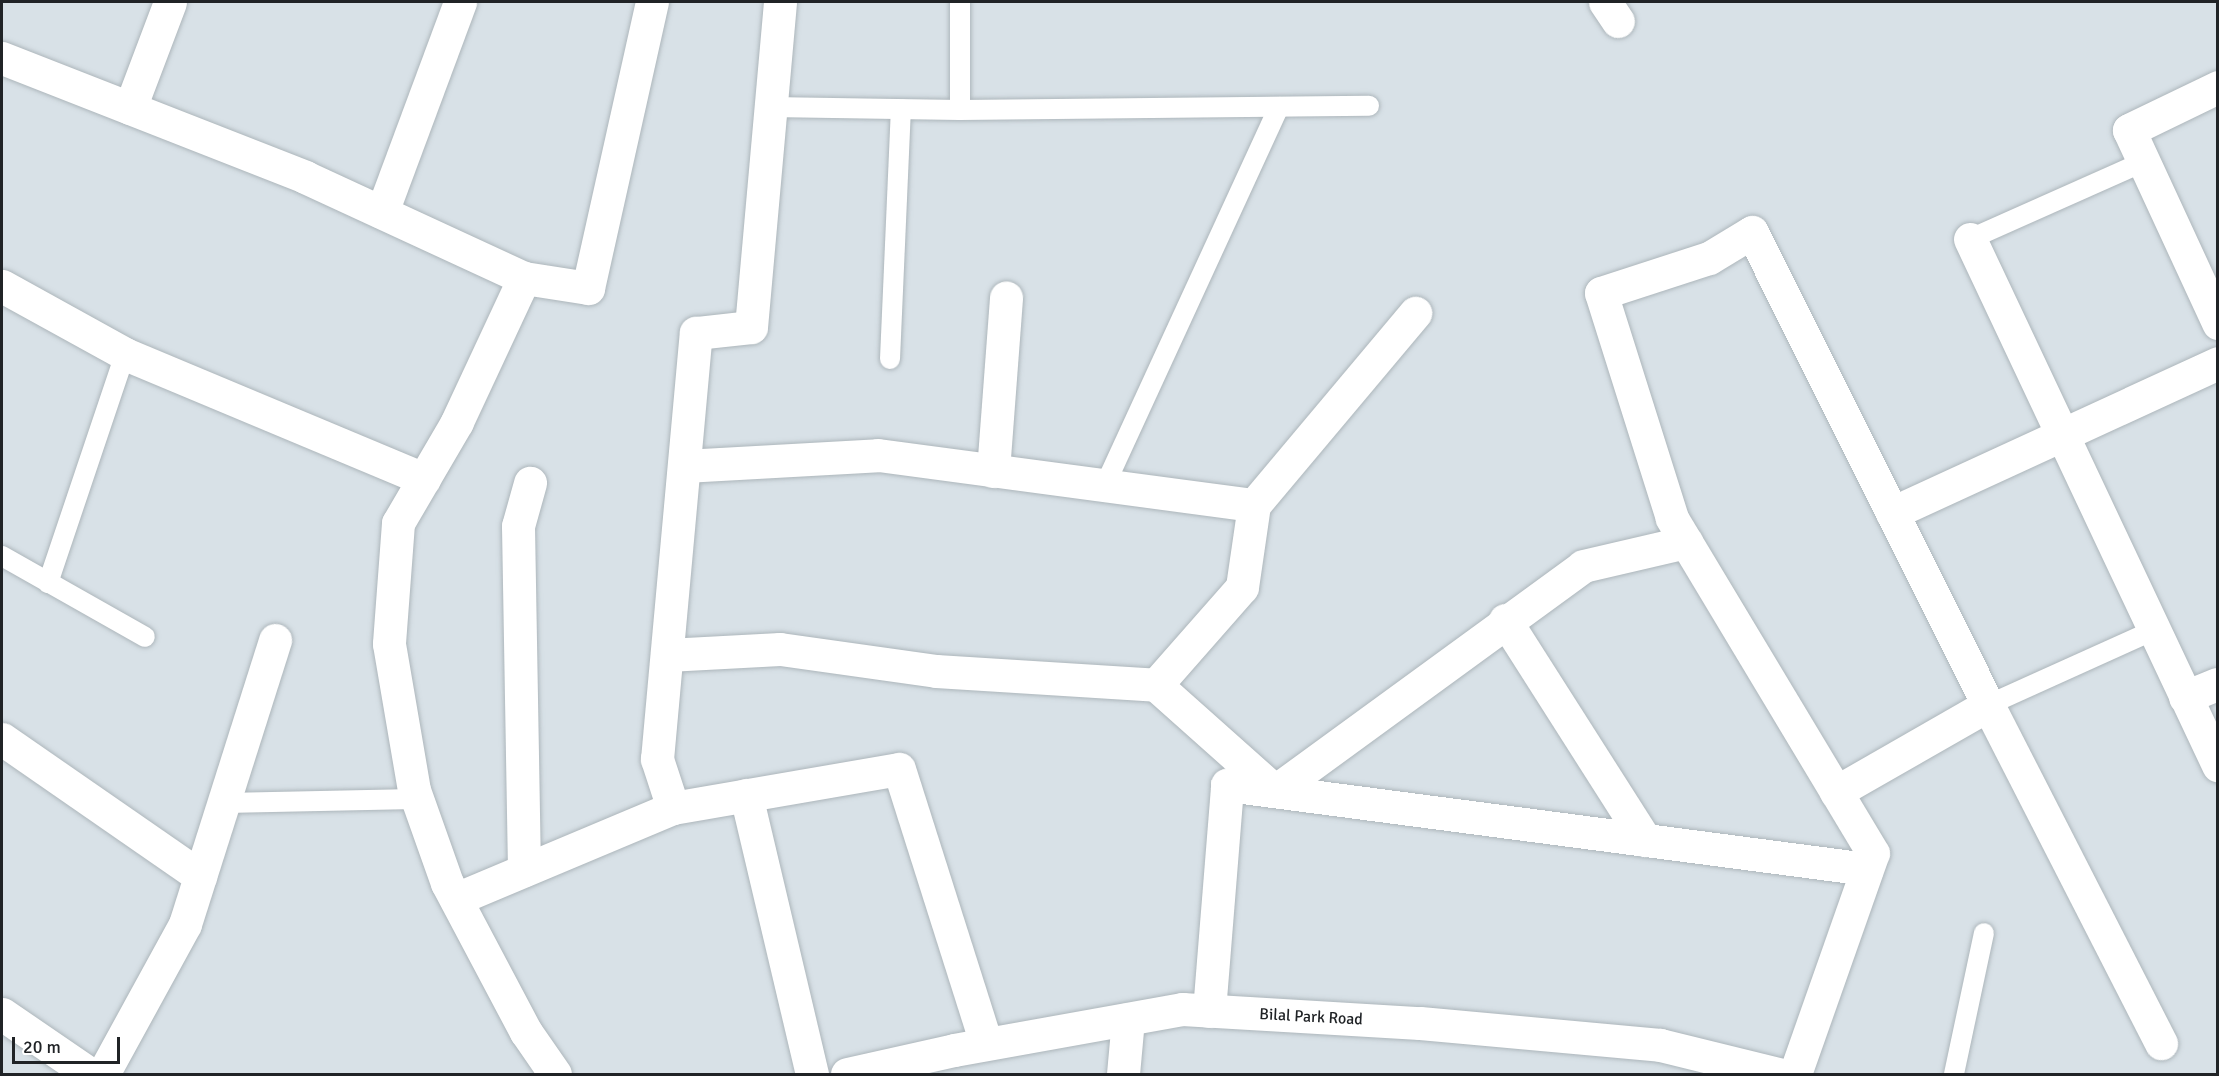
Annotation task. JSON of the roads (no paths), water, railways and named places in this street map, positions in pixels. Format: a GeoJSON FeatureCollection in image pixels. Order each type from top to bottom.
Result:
{"type":"FeatureCollection","features":[{"type":"Feature","properties":{"kind":"street"},"geometry":{"type":"LineString","coordinates":[[130,108],[170,2]]}},
{"type":"Feature","properties":{"kind":"street"},"geometry":{"type":"LineString","coordinates":[[382,212],[460,2]]}},
{"type":"Feature","properties":{"kind":"street"},"geometry":{"type":"LineString","coordinates":[[2,58],[382,212],[524,278],[588,288],[652,2]]}},
{"type":"Feature","properties":{"kind":"street"},"geometry":{"type":"LineString","coordinates":[[673,808],[657,759],[696,333],[751,327],[780,2]]}},
{"type":"Feature","properties":{"kind":"street"},"geometry":{"type":"LineString","coordinates":[[2217,87],[2128,130],[2217,323]]}},
{"type":"Feature","properties":{"kind":"street"},"geometry":{"type":"LineString","coordinates":[[1795,1074],[1873,853],[1672,518],[1600,293],[1709,258],[1752,232],[1988,705],[2161,1044]]}},
{"type":"Feature","properties":{"kind":"street"},"geometry":{"type":"LineString","coordinates":[[1970,239],[2217,765]]}},
{"type":"Feature","properties":{"kind":"street"},"geometry":{"type":"LineString","coordinates":[[524,278],[457,422],[398,523],[389,644],[417,799],[456,899],[526,1032],[555,1074]]}},
{"type":"Feature","properties":{"kind":"street"},"geometry":{"type":"LineString","coordinates":[[2,286],[125,354],[424,479]]}},
{"type":"Feature","properties":{"kind":"street"},"geometry":{"type":"LineString","coordinates":[[993,471],[1006,297]]}},
{"type":"Feature","properties":{"kind":"street"},"geometry":{"type":"LineString","coordinates":[[1156,685],[1242,587],[1254,505],[1415,313]]}},
{"type":"Feature","properties":{"kind":"street"},"geometry":{"type":"LineString","coordinates":[[1892,513],[2217,363]]}},
{"type":"Feature","properties":{"kind":"street"},"geometry":{"type":"LineString","coordinates":[[684,466],[878,455],[1254,505]]}},
{"type":"Feature","properties":{"kind":"street"},"geometry":{"type":"LineString","coordinates":[[524,870],[518,526],[530,483]]}},
{"type":"Feature","properties":{"kind":"street"},"geometry":{"type":"LineString","coordinates":[[1275,792],[1583,566],[1686,542]]}},
{"type":"Feature","properties":{"kind":"street"},"geometry":{"type":"LineString","coordinates":[[1506,621],[1645,840]]}},
{"type":"Feature","properties":{"kind":"street"},"geometry":{"type":"LineString","coordinates":[[103,1074],[185,924],[275,640]]}},
{"type":"Feature","properties":{"kind":"street"},"geometry":{"type":"LineString","coordinates":[[667,655],[780,649],[936,671],[1156,685],[1275,792]]}},
{"type":"Feature","properties":{"kind":"street"},"geometry":{"type":"LineString","coordinates":[[2185,697],[2217,684]]}},
{"type":"Feature","properties":{"kind":"street"},"geometry":{"type":"LineString","coordinates":[[1836,792],[1988,705]]}},
{"type":"Feature","properties":{"kind":"street"},"geometry":{"type":"LineString","coordinates":[[2,739],[200,876]]}},
{"type":"Feature","properties":{"kind":"street"},"geometry":{"type":"LineString","coordinates":[[456,899],[673,808],[899,770],[986,1044]]}},
{"type":"Feature","properties":{"kind":"street"},"geometry":{"type":"LineString","coordinates":[[1209,1011],[1227,786],[1867,869]]}},
{"type":"Feature","properties":{"kind":"street"},"geometry":{"type":"LineString","coordinates":[[746,795],[812,1074]]}},
{"type":"Feature","properties":{"kind":"street","name":"Bilal Park Road"},"geometry":{"type":"LineString","coordinates":[[847,1074],[986,1044],[1182,1009],[1420,1023],[1660,1045],[1778,1074]]}},
{"type":"Feature","properties":{"kind":"street"},"geometry":{"type":"LineString","coordinates":[[2,1014],[90,1074]]}},
{"type":"Feature","properties":{"kind":"street"},"geometry":{"type":"LineString","coordinates":[[1122,1074],[1128,1019]]}},
{"type":"Feature","properties":{"kind":"lane"},"geometry":{"type":"LineString","coordinates":[[960,2],[960,110]]}},
{"type":"Feature","properties":{"kind":"lane"},"geometry":{"type":"LineString","coordinates":[[770,107],[960,110],[1368,106]]}},
{"type":"Feature","properties":{"kind":"lane"},"geometry":{"type":"LineString","coordinates":[[1105,485],[1279,107]]}},
{"type":"Feature","properties":{"kind":"lane"},"geometry":{"type":"LineString","coordinates":[[890,359],[901,109]]}},
{"type":"Feature","properties":{"kind":"lane"},"geometry":{"type":"LineString","coordinates":[[1970,239],[2143,162]]}},
{"type":"Feature","properties":{"kind":"lane"},"geometry":{"type":"LineString","coordinates":[[48,583],[125,354]]}},
{"type":"Feature","properties":{"kind":"lane"},"geometry":{"type":"LineString","coordinates":[[2,556],[145,637]]}},
{"type":"Feature","properties":{"kind":"lane"},"geometry":{"type":"LineString","coordinates":[[1988,705],[2154,630]]}},
{"type":"Feature","properties":{"kind":"lane"},"geometry":{"type":"LineString","coordinates":[[223,803],[417,799]]}},
{"type":"Feature","properties":{"kind":"lane"},"geometry":{"type":"LineString","coordinates":[[1954,1074],[1984,933]]}}]}
